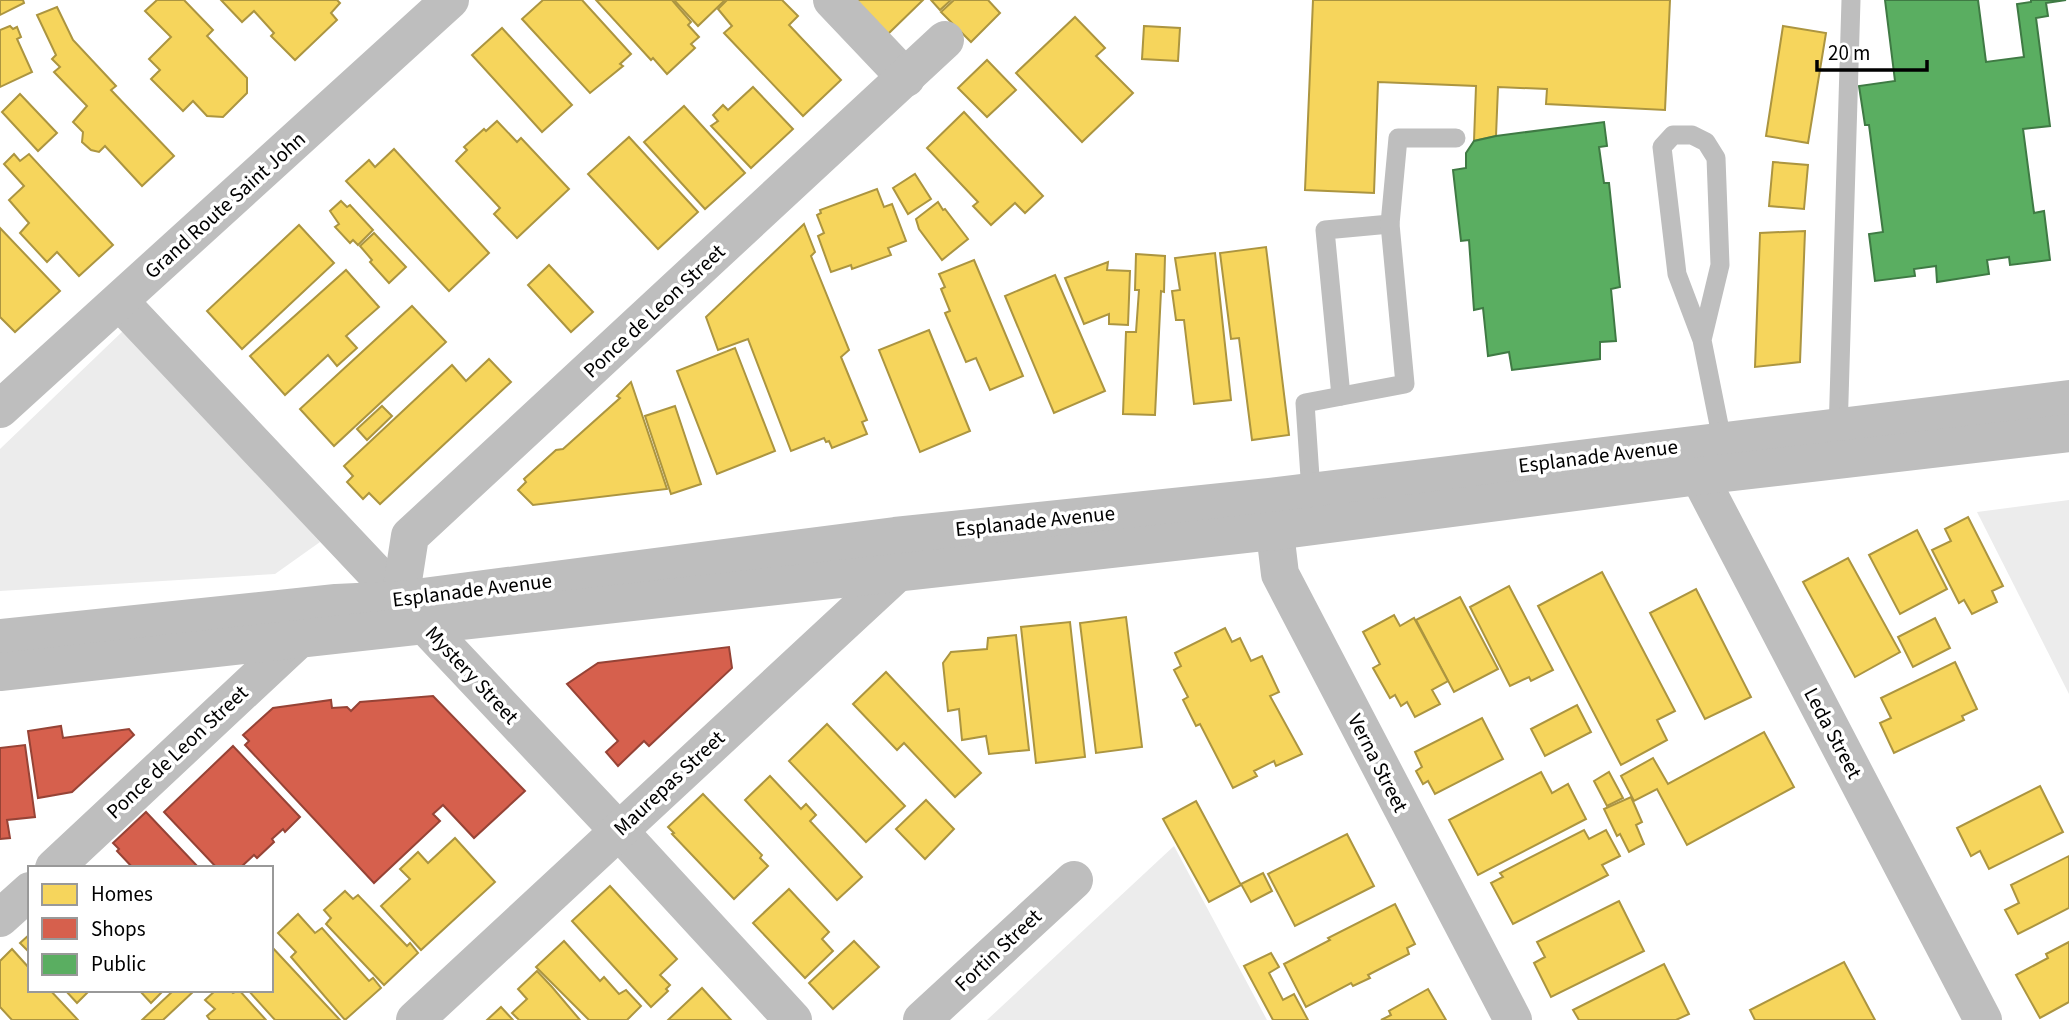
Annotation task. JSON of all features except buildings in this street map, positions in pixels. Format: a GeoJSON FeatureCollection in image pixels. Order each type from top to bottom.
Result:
{"type":"FeatureCollection","features":[{"type":"Feature","properties":{"kind":"street","name":"Grand Route Saint John"},"geometry":{"type":"LineString","coordinates":[[1,404],[120,302],[450,0]]}},
{"type":"Feature","properties":{"kind":"street"},"geometry":{"type":"LineString","coordinates":[[832,0],[906,78]]}},
{"type":"Feature","properties":{"kind":"street","name":"Ponce de Leon Street"},"geometry":{"type":"LineString","coordinates":[[413,612],[410,536],[945,40]]}},
{"type":"Feature","properties":{"kind":"street","name":"Mystery Street"},"geometry":{"type":"LineString","coordinates":[[120,302],[618,830],[793,1020]]}},
{"type":"Feature","properties":{"kind":"street","name":"Esplanade Avenue"},"geometry":{"type":"LineString","coordinates":[[1839,444],[2069,399]]}},
{"type":"Feature","properties":{"kind":"street","name":"Esplanade Avenue"},"geometry":{"type":"LineString","coordinates":[[1272,514],[1311,492],[1702,454],[1839,444],[2069,433]]}},
{"type":"Feature","properties":{"kind":"street","name":"Esplanade Avenue"},"geometry":{"type":"LineString","coordinates":[[0,672],[301,637],[413,612],[1272,514],[1702,454]]}},
{"type":"Feature","properties":{"kind":"street","name":"Leda Street"},"geometry":{"type":"LineString","coordinates":[[1702,454],[1983,1020]]}},
{"type":"Feature","properties":{"kind":"street","name":"Verna Street"},"geometry":{"type":"LineString","coordinates":[[1272,514],[1280,574],[1513,1020]]}},
{"type":"Feature","properties":{"kind":"street","name":"Maurepas Street"},"geometry":{"type":"LineString","coordinates":[[415,1020],[618,830],[896,555]]}},
{"type":"Feature","properties":{"kind":"street","name":"Esplanade Avenue"},"geometry":{"type":"LineString","coordinates":[[0,638],[336,603],[413,612]]}},
{"type":"Feature","properties":{"kind":"street","name":"Ponce de Leon Street"},"geometry":{"type":"LineString","coordinates":[[56,866],[301,637]]}},
{"type":"Feature","properties":{"kind":"street","name":"Fortin Street"},"geometry":{"type":"LineString","coordinates":[[922,1020],[1073,880]]}},
{"type":"Feature","properties":{"kind":"street"},"geometry":{"type":"LineString","coordinates":[[0,918],[28,893]]}},
{"type":"Feature","properties":{"kind":"lane"},"geometry":{"type":"LineString","coordinates":[[1839,444],[1851,0]]}},
{"type":"Feature","properties":{"kind":"lane"},"geometry":{"type":"LineString","coordinates":[[1702,454],[1703,340],[1720,265],[1716,158],[1706,142],[1692,135],[1673,135],[1662,147],[1677,274],[1703,340]]}},
{"type":"Feature","properties":{"kind":"lane"},"geometry":{"type":"LineString","coordinates":[[1311,492],[1305,403],[1405,384],[1390,224],[1398,138],[1456,138]]}},
{"type":"Feature","properties":{"kind":"lane"},"geometry":{"type":"LineString","coordinates":[[1341,396],[1325,230],[1390,224]]}},
{"type":"Feature","properties":{"kind":"shaded area"},"geometry":{"type":"Polygon","coordinates":[[[125,329],[320,542],[275,574],[0,591],[0,449],[125,329]]]}},
{"type":"Feature","properties":{"kind":"shaded area"},"geometry":{"type":"Polygon","coordinates":[[[2069,500],[2069,694],[1977,512],[2069,500]]]}},
{"type":"Feature","properties":{"kind":"shaded area"},"geometry":{"type":"Polygon","coordinates":[[[1174,846],[1267,1020],[987,1020],[1174,846]]]}}]}
